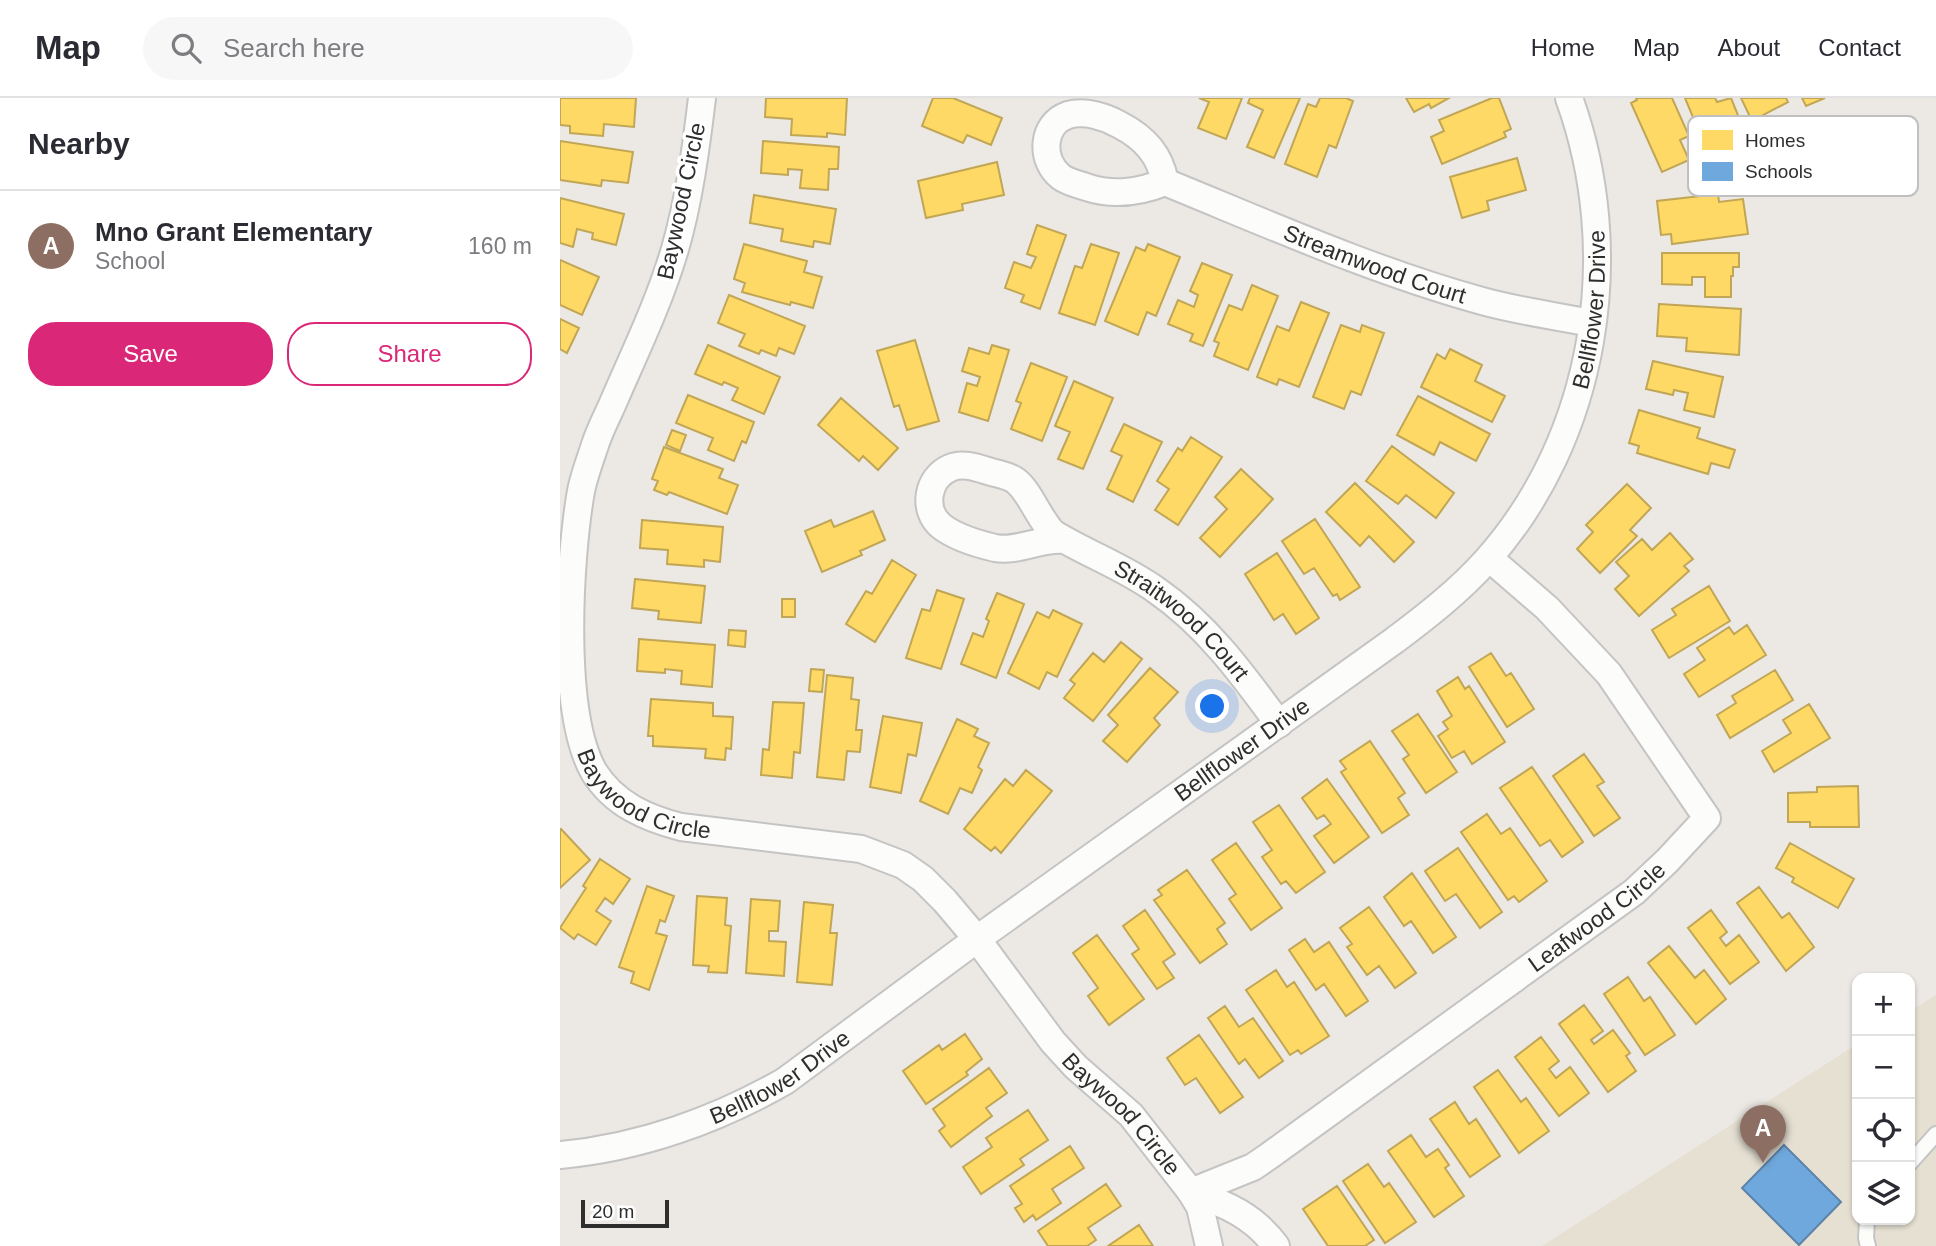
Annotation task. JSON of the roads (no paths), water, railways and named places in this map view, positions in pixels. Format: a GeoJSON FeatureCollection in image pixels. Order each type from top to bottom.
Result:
{"type":"FeatureCollection","features":[{"type":"Feature","properties":{"kind":"street","name":"Baywood Circle"},"geometry":{"type":"LineString","coordinates":[[702,98],[675,250],[662,289],[596,442],[582,491],[569,622],[572,699],[582,751],[593,772],[611,794],[639,813],[660,822],[681,827],[861,849],[903,865],[933,889],[977,939],[1053,1042],[1076,1067],[1131,1115],[1200,1207],[1209,1246]]}},
{"type":"Feature","properties":{"kind":"street","name":"Bellflower Drive"},"geometry":{"type":"LineString","coordinates":[[560,1154],[625,1144],[708,1118],[753,1099],[785,1081],[977,939],[1426,616],[1453,594],[1489,558],[1524,512],[1557,454],[1582,381],[1592,323],[1596,276],[1595,206],[1586,153],[1569,98]]}},
{"type":"Feature","properties":{"kind":"street","name":"Streamwood Court"},"geometry":{"type":"LineString","coordinates":[[1165,182],[1381,268],[1446,290],[1484,302],[1592,323]]}},
{"type":"Feature","properties":{"kind":"street","name":"Straitwood Court"},"geometry":{"type":"LineString","coordinates":[[1064,540],[1050,539],[1005,549],[963,538],[950,532],[935,519],[928,500],[930,491],[936,479],[951,467],[974,466],[1010,478],[1021,486],[1044,525],[1064,540],[1130,574],[1177,606],[1226,655],[1279,724]]}},
{"type":"Feature","properties":{"kind":"street","name":"Leafwood Circle"},"geometry":{"type":"LineString","coordinates":[[1191,1192],[1253,1167],[1634,892],[1707,818],[1609,674],[1547,608],[1489,558]]}},
{"type":"Feature","properties":{"kind":"street","name":"Baywood Circle"},"geometry":{"type":"LineString","coordinates":[[1191,1192],[1228,1205],[1247,1216],[1276,1246]]}},
{"type":"Feature","properties":{"kind":"lane"},"geometry":{"type":"LineString","coordinates":[[1911,1162],[1936,1134]]}},
{"type":"Feature","properties":{"kind":"lane"},"geometry":{"type":"LineString","coordinates":[[1867,1225],[1868,1246]]}},
{"type":"Feature","properties":{"kind":"place","name":"Mno Grant Elementary"},"geometry":{"type":"Point","coordinates":[1763,1163]}}]}
